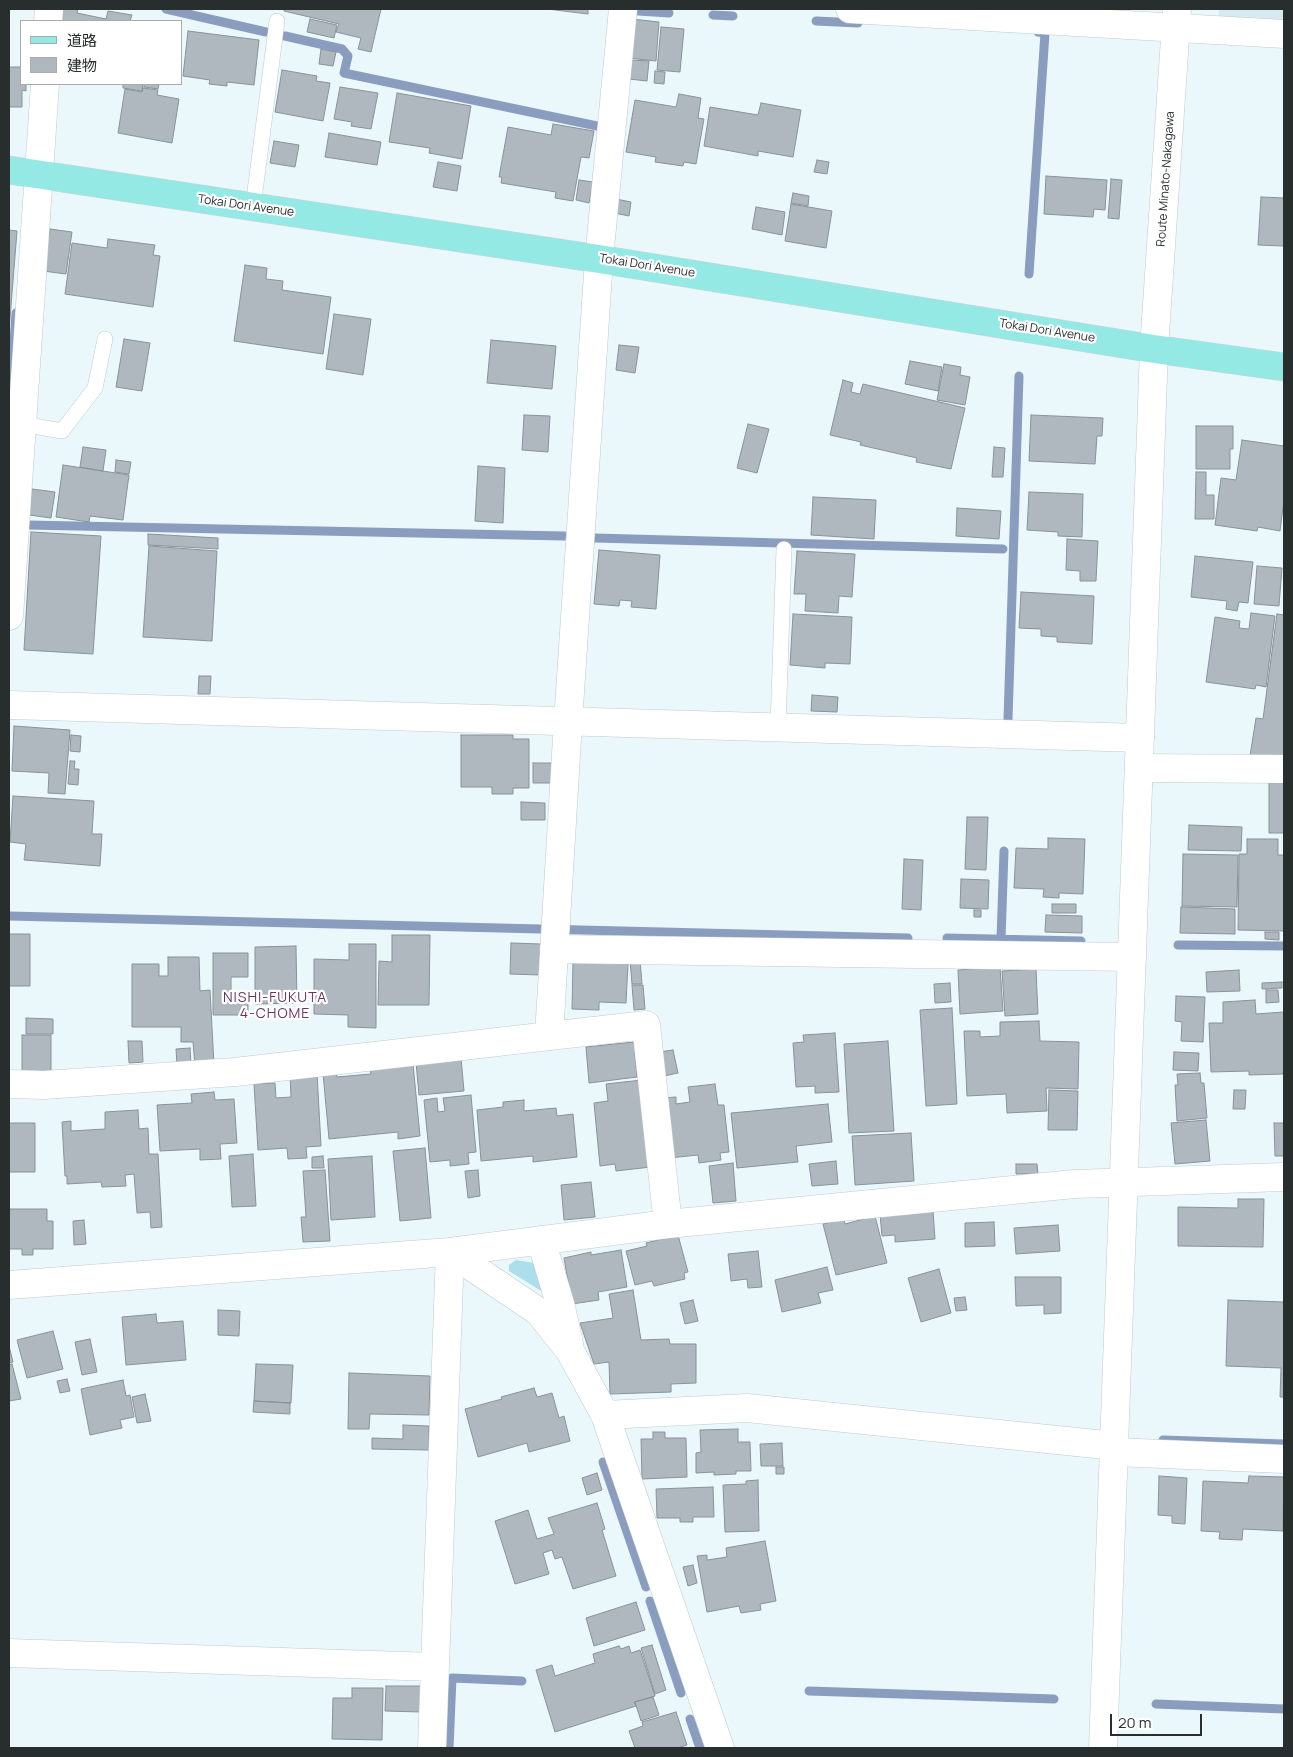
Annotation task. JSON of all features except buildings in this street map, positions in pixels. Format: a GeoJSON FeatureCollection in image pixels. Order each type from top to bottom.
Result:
{"type":"FeatureCollection","features":[{"type":"Feature","properties":{"kind":"main road","name":"Tokai Dori Avenue"},"geometry":{"type":"LineString","coordinates":[[9,170],[599,259],[1154,349],[1284,367]]}},
{"type":"Feature","properties":{"kind":"street"},"geometry":{"type":"LineString","coordinates":[[549,1036],[599,259],[623,9]]}},
{"type":"Feature","properties":{"kind":"street"},"geometry":{"type":"LineString","coordinates":[[850,9],[1177,18],[1284,34]]}},
{"type":"Feature","properties":{"kind":"street","name":"Route Minato-Nakagawa"},"geometry":{"type":"LineString","coordinates":[[1103,1748],[1154,349],[1177,18]]}},
{"type":"Feature","properties":{"kind":"street"},"geometry":{"type":"LineString","coordinates":[[9,616],[45,85]]}},
{"type":"Feature","properties":{"kind":"street"},"geometry":{"type":"LineString","coordinates":[[9,705],[1140,738]]}},
{"type":"Feature","properties":{"kind":"street"},"geometry":{"type":"LineString","coordinates":[[1139,768],[1284,769]]}},
{"type":"Feature","properties":{"kind":"street"},"geometry":{"type":"LineString","coordinates":[[555,935],[1132,957]]}},
{"type":"Feature","properties":{"kind":"street"},"geometry":{"type":"LineString","coordinates":[[9,1084],[44,1085],[235,1072],[646,1025],[668,1224]]}},
{"type":"Feature","properties":{"kind":"street"},"geometry":{"type":"LineString","coordinates":[[9,1285],[450,1252],[668,1224],[1074,1184],[1284,1177]]}},
{"type":"Feature","properties":{"kind":"street"},"geometry":{"type":"LineString","coordinates":[[541,1240],[561,1307],[570,1351]]}},
{"type":"Feature","properties":{"kind":"street"},"geometry":{"type":"LineString","coordinates":[[450,1252],[539,1312],[570,1351],[605,1414],[720,1748]]}},
{"type":"Feature","properties":{"kind":"street"},"geometry":{"type":"LineString","coordinates":[[432,1748],[450,1252]]}},
{"type":"Feature","properties":{"kind":"street"},"geometry":{"type":"LineString","coordinates":[[605,1414],[747,1408],[1114,1449],[1284,1459]]}},
{"type":"Feature","properties":{"kind":"street"},"geometry":{"type":"LineString","coordinates":[[9,1653],[435,1667]]}},
{"type":"Feature","properties":{"kind":"lane"},"geometry":{"type":"LineString","coordinates":[[253,207],[276,21]]}},
{"type":"Feature","properties":{"kind":"lane"},"geometry":{"type":"LineString","coordinates":[[22,424],[62,431],[95,388],[105,339]]}},
{"type":"Feature","properties":{"kind":"lane"},"geometry":{"type":"LineString","coordinates":[[778,728],[784,549]]}},
{"type":"Feature","properties":{"kind":"shaded area"},"geometry":{"type":"Polygon","coordinates":[[[1219,9],[1284,9],[1284,23],[1218,19],[1219,9]]]}},
{"type":"Feature","properties":{"kind":"shaded area"},"geometry":{"type":"Polygon","coordinates":[[[516,1260],[541,1264],[546,1294],[509,1271],[509,1265],[516,1260]]]}},
{"type":"Feature","properties":{"kind":"waterway"},"geometry":{"type":"LineString","coordinates":[[166,9],[266,32]]}},
{"type":"Feature","properties":{"kind":"waterway"},"geometry":{"type":"LineString","coordinates":[[638,11],[669,13]]}},
{"type":"Feature","properties":{"kind":"waterway"},"geometry":{"type":"LineString","coordinates":[[713,15],[733,16]]}},
{"type":"Feature","properties":{"kind":"waterway"},"geometry":{"type":"LineString","coordinates":[[816,21],[858,23]]}},
{"type":"Feature","properties":{"kind":"waterway"},"geometry":{"type":"LineString","coordinates":[[1029,274],[1045,33],[1038,32]]}},
{"type":"Feature","properties":{"kind":"waterway"},"geometry":{"type":"LineString","coordinates":[[285,36],[342,49],[348,56],[344,73],[597,126]]}},
{"type":"Feature","properties":{"kind":"waterway"},"geometry":{"type":"LineString","coordinates":[[9,413],[16,313]]}},
{"type":"Feature","properties":{"kind":"waterway"},"geometry":{"type":"LineString","coordinates":[[1008,719],[1019,376]]}},
{"type":"Feature","properties":{"kind":"waterway"},"geometry":{"type":"LineString","coordinates":[[27,525],[564,536]]}},
{"type":"Feature","properties":{"kind":"waterway"},"geometry":{"type":"LineString","coordinates":[[595,538],[1003,549]]}},
{"type":"Feature","properties":{"kind":"waterway"},"geometry":{"type":"LineString","coordinates":[[1001,939],[1004,851]]}},
{"type":"Feature","properties":{"kind":"waterway"},"geometry":{"type":"LineString","coordinates":[[9,916],[908,938]]}},
{"type":"Feature","properties":{"kind":"waterway"},"geometry":{"type":"LineString","coordinates":[[947,938],[1081,941]]}},
{"type":"Feature","properties":{"kind":"waterway"},"geometry":{"type":"LineString","coordinates":[[1178,945],[1284,946]]}},
{"type":"Feature","properties":{"kind":"waterway"},"geometry":{"type":"LineString","coordinates":[[1163,1440],[1284,1444]]}},
{"type":"Feature","properties":{"kind":"waterway"},"geometry":{"type":"LineString","coordinates":[[603,1462],[646,1587]]}},
{"type":"Feature","properties":{"kind":"waterway"},"geometry":{"type":"LineString","coordinates":[[650,1601],[681,1693]]}},
{"type":"Feature","properties":{"kind":"waterway"},"geometry":{"type":"LineString","coordinates":[[449,1748],[452,1678],[522,1681]]}},
{"type":"Feature","properties":{"kind":"waterway"},"geometry":{"type":"LineString","coordinates":[[809,1691],[1054,1699]]}},
{"type":"Feature","properties":{"kind":"waterway"},"geometry":{"type":"LineString","coordinates":[[1156,1704],[1284,1709]]}},
{"type":"Feature","properties":{"kind":"waterway"},"geometry":{"type":"LineString","coordinates":[[690,1719],[700,1748]]}},
{"type":"Feature","properties":{"kind":"district","name":"NISHI-FUKUTA 4-CHOME"},"geometry":{"type":"Point","coordinates":[275,1006]}}]}
